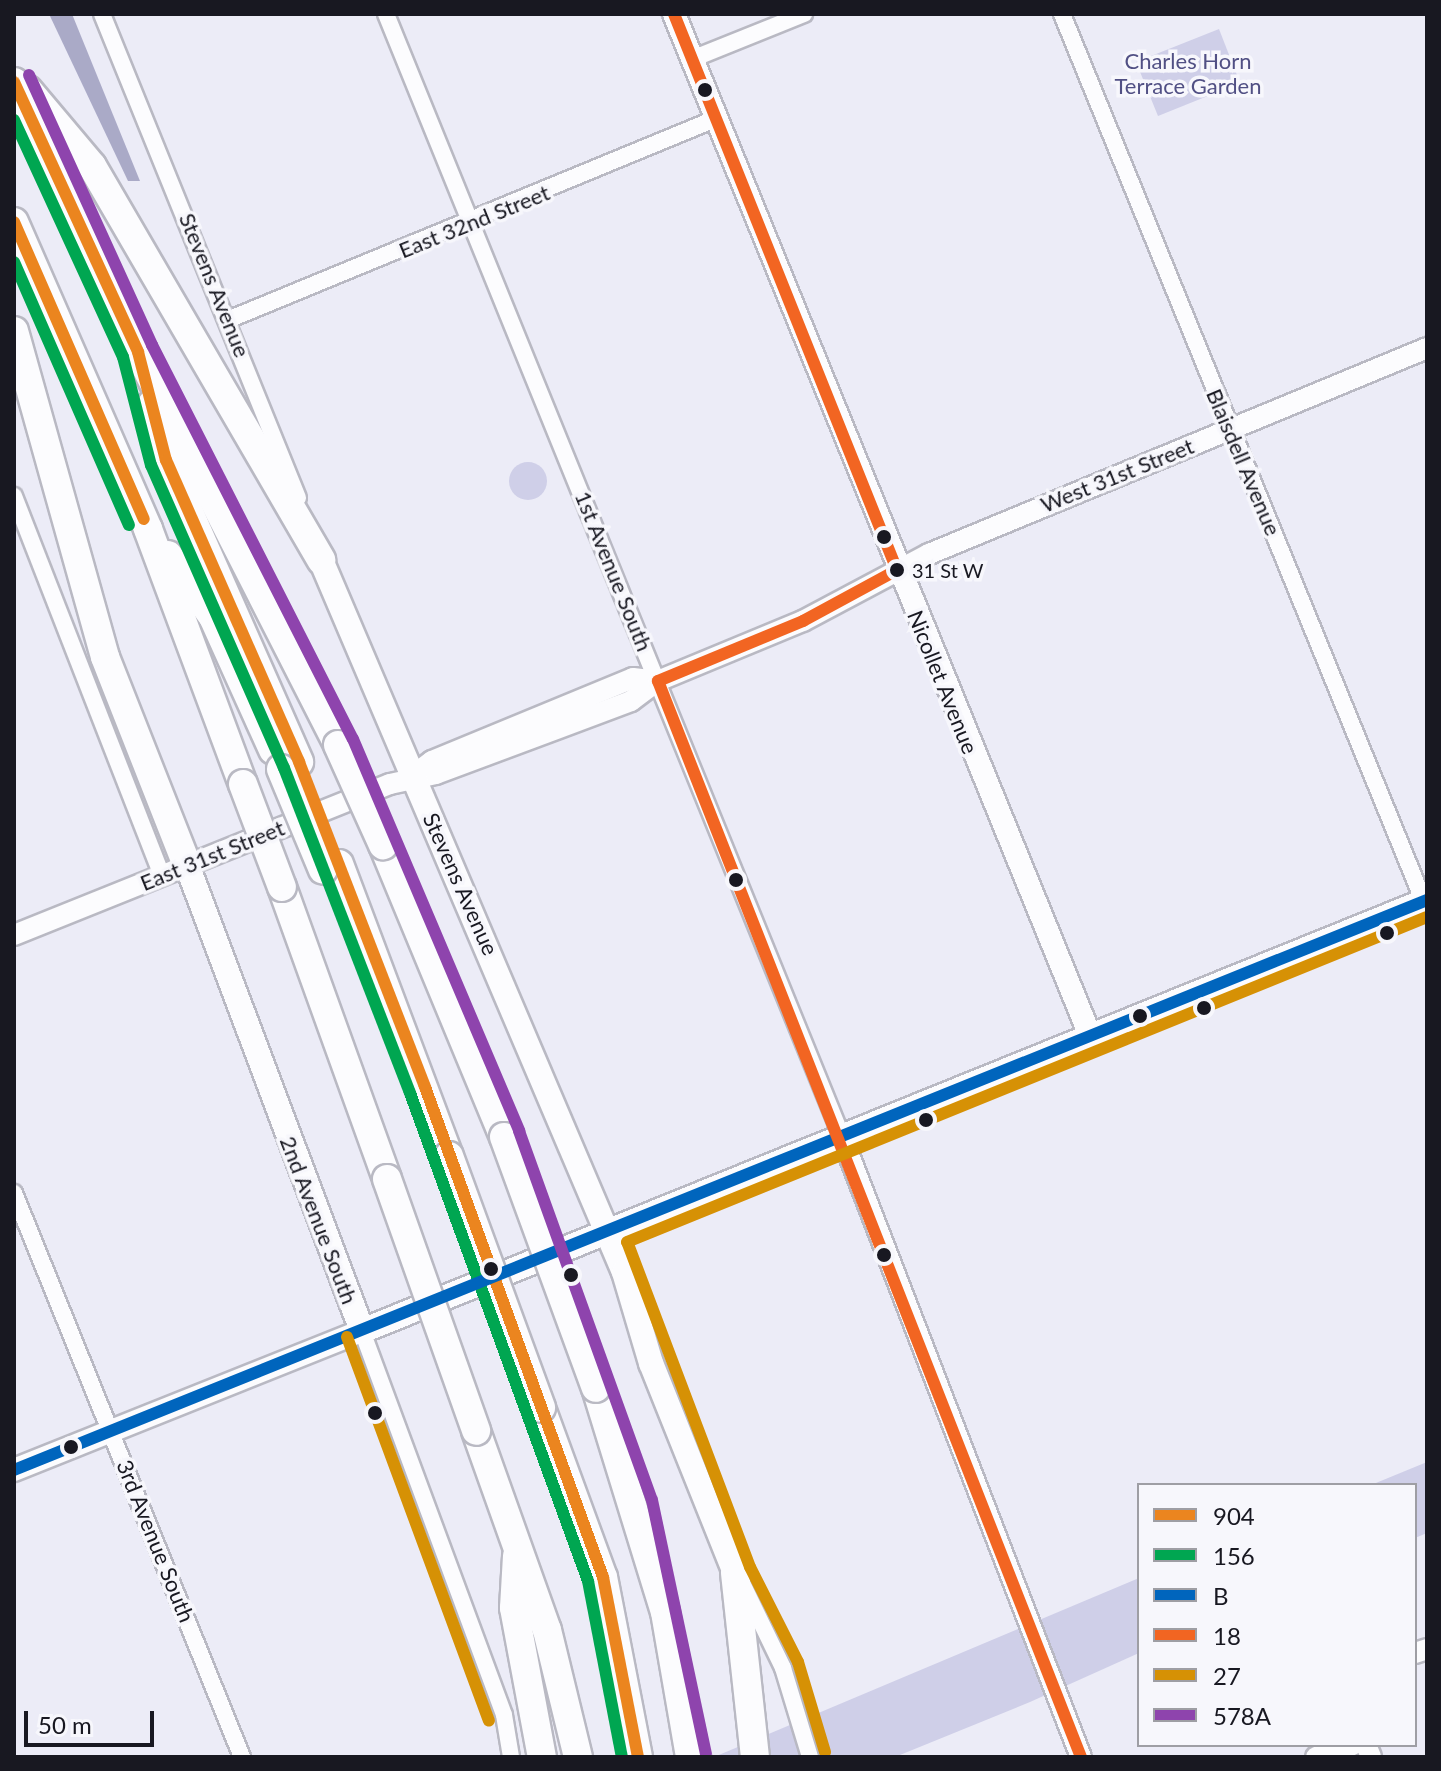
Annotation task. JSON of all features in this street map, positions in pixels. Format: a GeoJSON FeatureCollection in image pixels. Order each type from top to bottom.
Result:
{"type":"FeatureCollection","features":[{"type":"Feature","properties":{"kind":"highway"},"geometry":{"type":"LineString","coordinates":[[14,74],[92,166],[321,560]]}},
{"type":"Feature","properties":{"kind":"highway"},"geometry":{"type":"LineString","coordinates":[[14,82],[138,352],[338,745],[383,845],[504,1137],[596,1388],[665,1612],[690,1757]]}},
{"type":"Feature","properties":{"kind":"highway"},"geometry":{"type":"LineString","coordinates":[[14,222],[148,529],[282,887],[518,1543],[563,1682],[578,1757]]}},
{"type":"Feature","properties":{"kind":"highway"},"geometry":{"type":"LineString","coordinates":[[14,331],[105,657],[174,870]]}},
{"type":"Feature","properties":{"kind":"highway"},"geometry":{"type":"LineString","coordinates":[[138,352],[166,460],[331,867],[534,1410],[603,1577],[638,1757]]}},
{"type":"Feature","properties":{"kind":"highway"},"geometry":{"type":"LineString","coordinates":[[148,529],[213,617],[290,765]]}},
{"type":"Feature","properties":{"kind":"highway"},"geometry":{"type":"LineString","coordinates":[[534,1410],[593,1613],[620,1757]]}},
{"type":"Feature","properties":{"kind":"highway"},"geometry":{"type":"LineString","coordinates":[[518,1543],[514,1608],[542,1757]]}},
{"type":"Feature","properties":{"kind":"highway"},"geometry":{"type":"LineString","coordinates":[[735,1573],[755,1757]]}},
{"type":"Feature","properties":{"kind":"main road","name":"Nicollet Avenue"},"geometry":{"type":"LineString","coordinates":[[674,14],[897,570],[1091,1038]]}},
{"type":"Feature","properties":{"kind":"main road","name":"Stevens Avenue"},"geometry":{"type":"LineString","coordinates":[[321,560],[606,1233],[735,1573]]}},
{"type":"Feature","properties":{"kind":"main road","name":"2nd Avenue South"},"geometry":{"type":"LineString","coordinates":[[174,870],[362,1331]]}},
{"type":"Feature","properties":{"kind":"main road"},"geometry":{"type":"LineString","coordinates":[[14,1470],[1426,904]]}},
{"type":"Feature","properties":{"kind":"street","name":"Stevens Avenue"},"geometry":{"type":"LineString","coordinates":[[102,14],[230,319],[321,560]]}},
{"type":"Feature","properties":{"kind":"street","name":"1st Avenue South"},"geometry":{"type":"LineString","coordinates":[[386,14],[842,1137],[1081,1757]]}},
{"type":"Feature","properties":{"kind":"street"},"geometry":{"type":"LineString","coordinates":[[692,59],[804,14]]}},
{"type":"Feature","properties":{"kind":"street","name":"Blaisdell Avenue"},"geometry":{"type":"LineString","coordinates":[[1062,14],[1426,904]]}},
{"type":"Feature","properties":{"kind":"street","name":"East 32nd Street"},"geometry":{"type":"LineString","coordinates":[[230,319],[715,119]]}},
{"type":"Feature","properties":{"kind":"street","name":"West 31st Street"},"geometry":{"type":"LineString","coordinates":[[897,570],[1427,348]]}},
{"type":"Feature","properties":{"kind":"street","name":"2nd Avenue South"},"geometry":{"type":"LineString","coordinates":[[14,496],[174,870]]}},
{"type":"Feature","properties":{"kind":"street","name":"East 31st Street"},"geometry":{"type":"LineString","coordinates":[[14,935],[411,777],[564,727],[631,701],[658,681],[803,621],[897,570]]}},
{"type":"Feature","properties":{"kind":"street","name":"3rd Avenue South"},"geometry":{"type":"LineString","coordinates":[[14,1193],[242,1757]]}},
{"type":"Feature","properties":{"kind":"street","name":"2nd Avenue South"},"geometry":{"type":"LineString","coordinates":[[362,1331],[504,1715],[511,1757]]}},
{"type":"Feature","properties":{"kind":"street","name":"Stevens Avenue"},"geometry":{"type":"LineString","coordinates":[[735,1573],[783,1668],[797,1725],[810,1757]]}},
{"type":"Feature","properties":{"kind":"street"},"geometry":{"type":"LineString","coordinates":[[1316,1757],[1346,1747]]}},
{"type":"Feature","properties":{"kind":"green space","name":"Charles Horn Terrace Garden"},"geometry":{"type":"Polygon","coordinates":[[[1219,29],[1240,83],[1158,116],[1136,62],[1219,29]]]}},
{"type":"Feature","properties":{"kind":"green space"},"geometry":{"type":"Polygon","coordinates":[[[528,462],[541,468],[547,481],[541,494],[528,500],[515,494],[509,481],[515,468],[528,462]]]}},
{"type":"Feature","properties":{"kind":"green space"},"geometry":{"type":"Polygon","coordinates":[[[1427,1462],[1427,1533],[1417,1537],[1417,1483],[1376,1483],[1427,1462]]]}},
{"type":"Feature","properties":{"kind":"green space"},"geometry":{"type":"Polygon","coordinates":[[[1137,1579],[1137,1654],[1030,1702],[895,1757],[714,1757],[1137,1579]]]}},
{"type":"Feature","properties":{"kind":"shaded area"},"geometry":{"type":"Polygon","coordinates":[[[49,14],[72,14],[140,181],[128,181],[49,14]]]}},
{"type":"Feature","properties":{"kind":"transit line","name":"18"},"geometry":{"type":"LineString","coordinates":[[674,14],[897,570],[803,621],[658,681],[1081,1757]]}},
{"type":"Feature","properties":{"kind":"transit line","name":"578A"},"geometry":{"type":"LineString","coordinates":[[29,75],[152,345],[353,739],[519,1131],[652,1500],[706,1754]]}},
{"type":"Feature","properties":{"kind":"transit line","name":"904"},"geometry":{"type":"LineString","coordinates":[[14,82],[138,352],[166,460],[299,762],[425,1087],[603,1577],[638,1757]]}},
{"type":"Feature","properties":{"kind":"transit line","name":"156"},"geometry":{"type":"LineString","coordinates":[[14,120],[123,357],[151,465],[284,768],[410,1093],[588,1581],[622,1757]]}},
{"type":"Feature","properties":{"kind":"transit line","name":"904"},"geometry":{"type":"LineString","coordinates":[[14,222],[144,519]]}},
{"type":"Feature","properties":{"kind":"transit line","name":"156"},"geometry":{"type":"LineString","coordinates":[[14,262],[129,525]]}},
{"type":"Feature","properties":{"kind":"transit line","name":"B"},"geometry":{"type":"LineString","coordinates":[[14,1470],[1427,900]]}},
{"type":"Feature","properties":{"kind":"transit line","name":"27"},"geometry":{"type":"LineString","coordinates":[[825,1752],[798,1662],[750,1567],[627,1242],[1427,917]]}},
{"type":"Feature","properties":{"kind":"transit line","name":"27"},"geometry":{"type":"LineString","coordinates":[[347,1337],[489,1721]]}},
{"type":"Feature","properties":{"kind":"place","name":"31 St W"},"geometry":{"type":"Point","coordinates":[897,570]}}]}
